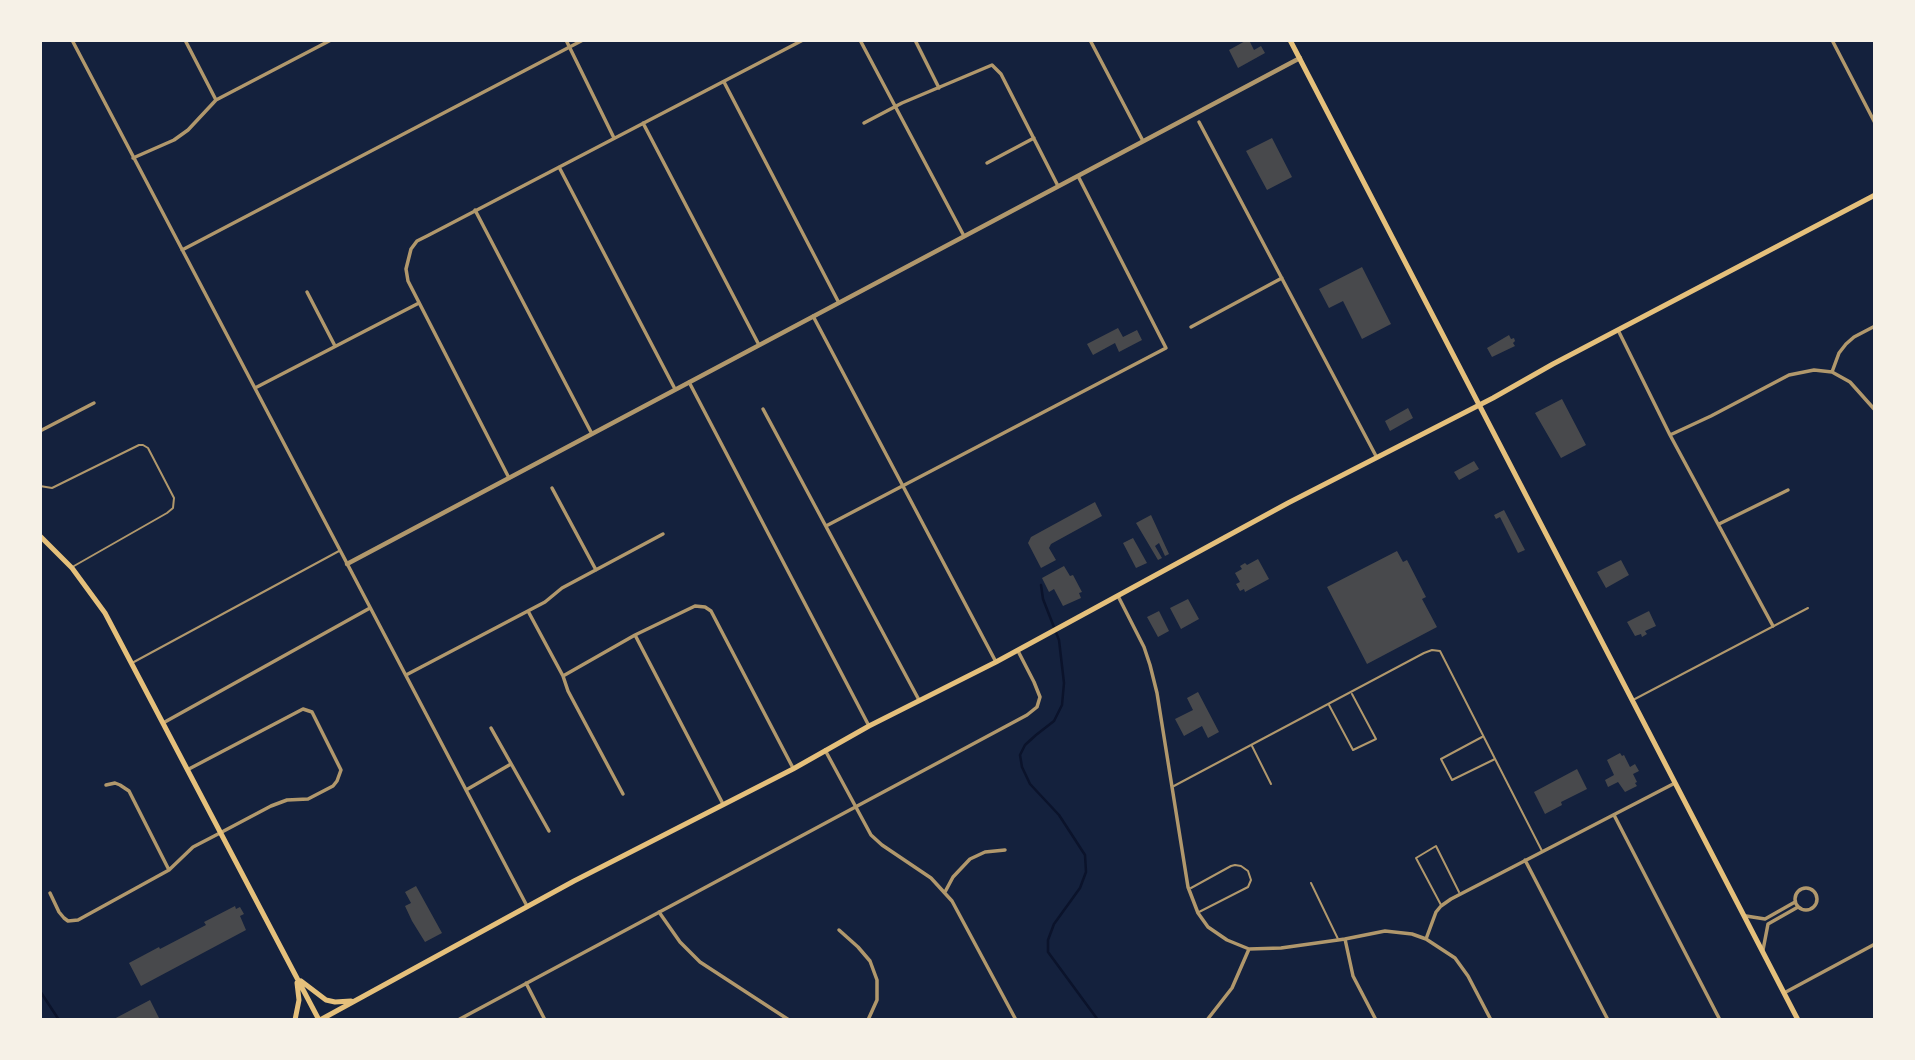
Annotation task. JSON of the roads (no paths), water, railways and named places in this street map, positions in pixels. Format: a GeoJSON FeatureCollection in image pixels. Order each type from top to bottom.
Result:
{"type":"FeatureCollection","features":[{"type":"Feature","properties":{"kind":"main road"},"geometry":{"type":"LineString","coordinates":[[1290,40],[1798,1020]]}},
{"type":"Feature","properties":{"kind":"main road"},"geometry":{"type":"LineString","coordinates":[[40,536],[72,568],[105,613],[319,1020],[622,855],[793,769],[1376,456],[1479,405],[1875,195]]}},
{"type":"Feature","properties":{"kind":"main road"},"geometry":{"type":"LineString","coordinates":[[296,976],[326,1000],[353,1001]]}},
{"type":"Feature","properties":{"kind":"main road"},"geometry":{"type":"LineString","coordinates":[[295,1020],[299,1000],[296,976]]}},
{"type":"Feature","properties":{"kind":"street"},"geometry":{"type":"LineString","coordinates":[[72,40],[527,906]]}},
{"type":"Feature","properties":{"kind":"street"},"geometry":{"type":"LineString","coordinates":[[185,40],[216,100]]}},
{"type":"Feature","properties":{"kind":"street"},"geometry":{"type":"LineString","coordinates":[[133,158],[174,140],[188,130],[216,100],[331,40]]}},
{"type":"Feature","properties":{"kind":"street"},"geometry":{"type":"LineString","coordinates":[[566,40],[614,138]]}},
{"type":"Feature","properties":{"kind":"street"},"geometry":{"type":"LineString","coordinates":[[182,250],[583,40]]}},
{"type":"Feature","properties":{"kind":"street"},"geometry":{"type":"LineString","coordinates":[[509,478],[408,281],[406,268],[411,249],[417,241],[475,210],[803,40]]}},
{"type":"Feature","properties":{"kind":"street"},"geometry":{"type":"LineString","coordinates":[[860,40],[964,236]]}},
{"type":"Feature","properties":{"kind":"street"},"geometry":{"type":"LineString","coordinates":[[915,40],[939,88]]}},
{"type":"Feature","properties":{"kind":"street"},"geometry":{"type":"LineString","coordinates":[[1090,40],[1143,141]]}},
{"type":"Feature","properties":{"kind":"street"},"geometry":{"type":"LineString","coordinates":[[1832,40],[1875,123]]}},
{"type":"Feature","properties":{"kind":"street"},"geometry":{"type":"LineString","coordinates":[[347,564],[1300,58]]}},
{"type":"Feature","properties":{"kind":"street"},"geometry":{"type":"LineString","coordinates":[[864,123],[894,107],[989,66],[995,66],[1058,186]]}},
{"type":"Feature","properties":{"kind":"street"},"geometry":{"type":"LineString","coordinates":[[724,82],[839,303]]}},
{"type":"Feature","properties":{"kind":"street"},"geometry":{"type":"LineString","coordinates":[[1199,122],[1376,456]]}},
{"type":"Feature","properties":{"kind":"street"},"geometry":{"type":"LineString","coordinates":[[643,123],[759,345]]}},
{"type":"Feature","properties":{"kind":"street"},"geometry":{"type":"LineString","coordinates":[[987,163],[1034,138]]}},
{"type":"Feature","properties":{"kind":"street"},"geometry":{"type":"LineString","coordinates":[[559,167],[675,389]]}},
{"type":"Feature","properties":{"kind":"street"},"geometry":{"type":"LineString","coordinates":[[826,526],[1166,348],[1077,176]]}},
{"type":"Feature","properties":{"kind":"street"},"geometry":{"type":"LineString","coordinates":[[475,210],[592,433]]}},
{"type":"Feature","properties":{"kind":"street"},"geometry":{"type":"LineString","coordinates":[[1191,327],[1282,278]]}},
{"type":"Feature","properties":{"kind":"street"},"geometry":{"type":"LineString","coordinates":[[307,292],[335,346]]}},
{"type":"Feature","properties":{"kind":"street"},"geometry":{"type":"LineString","coordinates":[[255,388],[419,303]]}},
{"type":"Feature","properties":{"kind":"street"},"geometry":{"type":"LineString","coordinates":[[813,316],[996,662]]}},
{"type":"Feature","properties":{"kind":"street"},"geometry":{"type":"LineString","coordinates":[[1832,372],[1839,353],[1846,344],[1875,326]]}},
{"type":"Feature","properties":{"kind":"street"},"geometry":{"type":"LineString","coordinates":[[1618,330],[1670,435],[1773,626]]}},
{"type":"Feature","properties":{"kind":"street"},"geometry":{"type":"LineString","coordinates":[[1670,435],[1789,375],[1814,370],[1832,372],[1850,382],[1875,410]]}},
{"type":"Feature","properties":{"kind":"street"},"geometry":{"type":"LineString","coordinates":[[689,382],[869,726]]}},
{"type":"Feature","properties":{"kind":"street"},"geometry":{"type":"LineString","coordinates":[[40,431],[94,403]]}},
{"type":"Feature","properties":{"kind":"street"},"geometry":{"type":"LineString","coordinates":[[763,409],[920,701]]}},
{"type":"Feature","properties":{"kind":"street"},"geometry":{"type":"LineString","coordinates":[[552,488],[596,570]]}},
{"type":"Feature","properties":{"kind":"street"},"geometry":{"type":"LineString","coordinates":[[1719,524],[1788,490]]}},
{"type":"Feature","properties":{"kind":"street"},"geometry":{"type":"LineString","coordinates":[[406,676],[545,602],[562,588],[663,534]]}},
{"type":"Feature","properties":{"kind":"street"},"geometry":{"type":"LineString","coordinates":[[1118,596],[1144,647],[1150,665],[1189,889],[1198,913],[1208,927],[1227,940],[1248,949],[1281,948],[1385,931],[1426,939],[1455,958],[1468,976],[1491,1020]]}},
{"type":"Feature","properties":{"kind":"street"},"geometry":{"type":"LineString","coordinates":[[563,676],[635,635],[695,606],[705,607],[711,611],[793,769]]}},
{"type":"Feature","properties":{"kind":"street"},"geometry":{"type":"LineString","coordinates":[[163,723],[370,608]]}},
{"type":"Feature","properties":{"kind":"street"},"geometry":{"type":"LineString","coordinates":[[528,611],[623,794]]}},
{"type":"Feature","properties":{"kind":"street"},"geometry":{"type":"LineString","coordinates":[[635,635],[724,805]]}},
{"type":"Feature","properties":{"kind":"street"},"geometry":{"type":"LineString","coordinates":[[458,1020],[1027,715],[1037,707],[1040,697],[1017,651]]}},
{"type":"Feature","properties":{"kind":"street"},"geometry":{"type":"LineString","coordinates":[[50,893],[59,912],[73,922],[169,870],[193,847],[288,800],[307,799],[333,786],[339,775],[340,765],[312,712],[303,709],[187,770]]}},
{"type":"Feature","properties":{"kind":"street"},"geometry":{"type":"LineString","coordinates":[[491,728],[549,831]]}},
{"type":"Feature","properties":{"kind":"street"},"geometry":{"type":"LineString","coordinates":[[825,750],[871,835],[931,878],[945,892],[963,919],[1016,1020]]}},
{"type":"Feature","properties":{"kind":"street"},"geometry":{"type":"LineString","coordinates":[[466,790],[511,764]]}},
{"type":"Feature","properties":{"kind":"street"},"geometry":{"type":"LineString","coordinates":[[106,785],[115,783],[129,791],[169,870]]}},
{"type":"Feature","properties":{"kind":"street"},"geometry":{"type":"LineString","coordinates":[[1426,939],[1436,912],[1460,893],[1675,783]]}},
{"type":"Feature","properties":{"kind":"street"},"geometry":{"type":"LineString","coordinates":[[1614,815],[1720,1020]]}},
{"type":"Feature","properties":{"kind":"street"},"geometry":{"type":"LineString","coordinates":[[945,892],[953,877],[970,859],[985,852],[1005,850]]}},
{"type":"Feature","properties":{"kind":"street"},"geometry":{"type":"LineString","coordinates":[[1525,860],[1608,1020]]}},
{"type":"Feature","properties":{"kind":"street"},"geometry":{"type":"LineString","coordinates":[[1802,889],[1810,889],[1816,894],[1817,901],[1812,909],[1805,911],[1797,905],[1797,894],[1802,889]]}},
{"type":"Feature","properties":{"kind":"street"},"geometry":{"type":"LineString","coordinates":[[1744,916],[1766,921],[1797,905]]}},
{"type":"Feature","properties":{"kind":"street"},"geometry":{"type":"LineString","coordinates":[[659,912],[680,942],[700,962],[789,1020]]}},
{"type":"Feature","properties":{"kind":"street"},"geometry":{"type":"LineString","coordinates":[[1763,953],[1766,921]]}},
{"type":"Feature","properties":{"kind":"street"},"geometry":{"type":"LineString","coordinates":[[839,930],[859,947],[870,961],[877,980],[877,1000],[868,1020]]}},
{"type":"Feature","properties":{"kind":"street"},"geometry":{"type":"LineString","coordinates":[[1345,939],[1353,976],[1377,1020]]}},
{"type":"Feature","properties":{"kind":"street"},"geometry":{"type":"LineString","coordinates":[[1784,993],[1875,944]]}},
{"type":"Feature","properties":{"kind":"street"},"geometry":{"type":"LineString","coordinates":[[1207,1020],[1232,988],[1248,949]]}},
{"type":"Feature","properties":{"kind":"street"},"geometry":{"type":"LineString","coordinates":[[526,983],[545,1020]]}},
{"type":"Feature","properties":{"kind":"lane"},"geometry":{"type":"LineString","coordinates":[[40,486],[52,488],[143,445],[148,448],[174,498],[173,508],[167,513],[72,568]]}},
{"type":"Feature","properties":{"kind":"lane"},"geometry":{"type":"LineString","coordinates":[[132,663],[340,550]]}},
{"type":"Feature","properties":{"kind":"lane"},"geometry":{"type":"LineString","coordinates":[[1632,700],[1808,608]]}},
{"type":"Feature","properties":{"kind":"lane"},"geometry":{"type":"LineString","coordinates":[[1171,788],[1424,653],[1440,651],[1542,851]]}},
{"type":"Feature","properties":{"kind":"lane"},"geometry":{"type":"LineString","coordinates":[[1329,704],[1353,750],[1376,739],[1351,692]]}},
{"type":"Feature","properties":{"kind":"lane"},"geometry":{"type":"LineString","coordinates":[[1483,737],[1441,759],[1452,780],[1495,759]]}},
{"type":"Feature","properties":{"kind":"lane"},"geometry":{"type":"LineString","coordinates":[[1251,745],[1272,783]]}},
{"type":"Feature","properties":{"kind":"lane"},"geometry":{"type":"LineString","coordinates":[[1441,906],[1416,858],[1436,846],[1460,893]]}},
{"type":"Feature","properties":{"kind":"lane"},"geometry":{"type":"LineString","coordinates":[[1189,889],[1231,866],[1241,866],[1248,871],[1251,880],[1248,887],[1198,913]]}},
{"type":"Feature","properties":{"kind":"lane"},"geometry":{"type":"LineString","coordinates":[[1311,883],[1338,940]]}},
{"type":"Feature","properties":{"kind":"waterway"},"geometry":{"type":"LineString","coordinates":[[1041,585],[1043,599],[1059,640],[1064,683],[1062,705],[1054,721],[1025,745],[1020,755],[1030,784],[1059,815],[1085,855],[1086,872],[1080,888],[1054,924],[1048,940],[1048,952],[1098,1020]]}},
{"type":"Feature","properties":{"kind":"waterway"},"geometry":{"type":"LineString","coordinates":[[40,991],[59,1020]]}}]}
